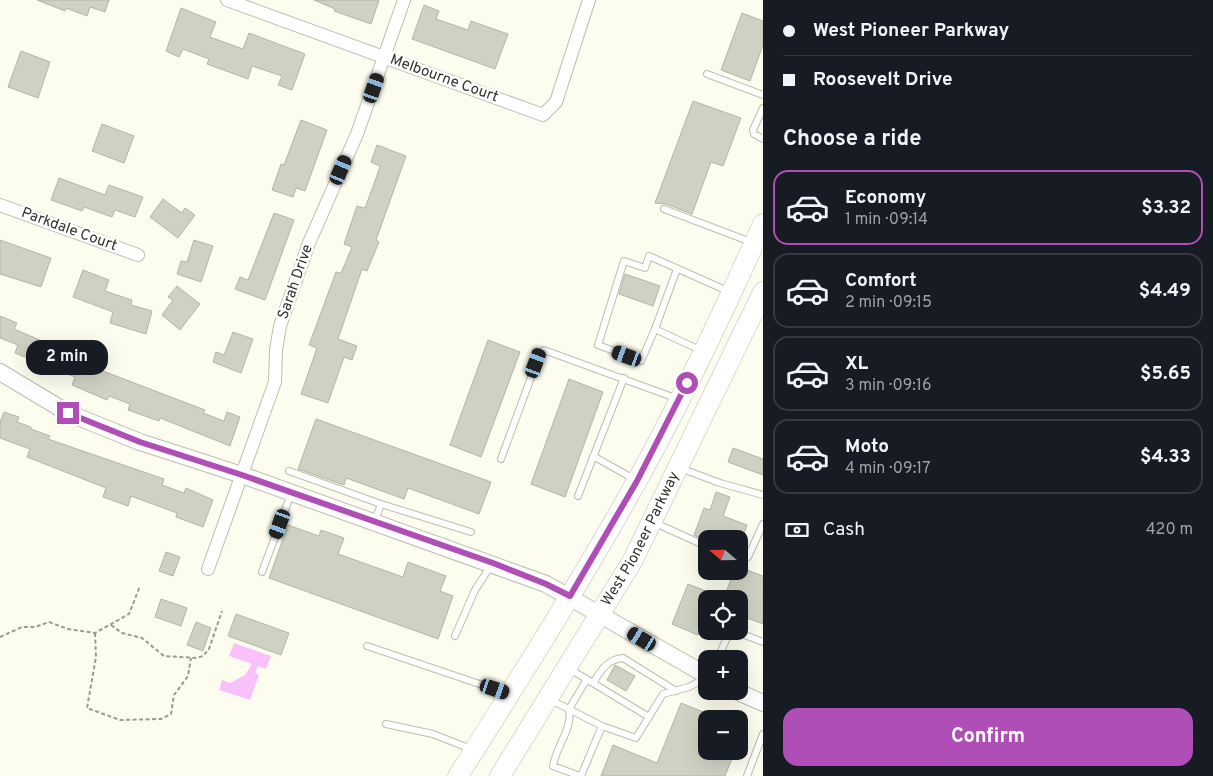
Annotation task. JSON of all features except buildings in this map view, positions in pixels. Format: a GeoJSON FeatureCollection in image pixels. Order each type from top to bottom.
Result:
{"type":"FeatureCollection","features":[{"type":"Feature","properties":{"kind":"main road","name":"West Pioneer Parkway"},"geometry":{"type":"LineString","coordinates":[[458,776],[570,596],[637,481],[732,293],[763,224]]}},
{"type":"Feature","properties":{"kind":"main road","name":"West Pioneer Parkway"},"geometry":{"type":"LineString","coordinates":[[500,776],[634,560],[763,294]]}},
{"type":"Feature","properties":{"kind":"street","name":"Melbourne Court"},"geometry":{"type":"LineString","coordinates":[[227,0],[543,115],[556,102],[589,0]]}},
{"type":"Feature","properties":{"kind":"street","name":"Sarah Drive"},"geometry":{"type":"LineString","coordinates":[[208,569],[275,382],[276,350],[280,326],[310,243],[357,134],[404,0]]}},
{"type":"Feature","properties":{"kind":"street","name":"Parkdale Court"},"geometry":{"type":"LineString","coordinates":[[0,205],[138,255]]}},
{"type":"Feature","properties":{"kind":"street"},"geometry":{"type":"LineString","coordinates":[[0,372],[68,413],[140,442],[242,475],[493,563],[546,584],[570,596],[698,671]]}},
{"type":"Feature","properties":{"kind":"street"},"geometry":{"type":"LineString","coordinates":[[748,696],[763,703]]}},
{"type":"Feature","properties":{"kind":"lane"},"geometry":{"type":"LineString","coordinates":[[707,74],[763,95]]}},
{"type":"Feature","properties":{"kind":"lane"},"geometry":{"type":"LineString","coordinates":[[763,108],[754,134],[763,139]]}},
{"type":"Feature","properties":{"kind":"lane"},"geometry":{"type":"LineString","coordinates":[[664,209],[754,244]]}},
{"type":"Feature","properties":{"kind":"lane"},"geometry":{"type":"LineString","coordinates":[[677,269],[641,361],[598,345],[624,261],[644,268],[649,256],[732,293]]}},
{"type":"Feature","properties":{"kind":"lane"},"geometry":{"type":"LineString","coordinates":[[655,329],[703,352]]}},
{"type":"Feature","properties":{"kind":"lane"},"geometry":{"type":"LineString","coordinates":[[501,459],[540,353],[544,350],[679,399]]}},
{"type":"Feature","properties":{"kind":"lane"},"geometry":{"type":"LineString","coordinates":[[578,496],[624,378]]}},
{"type":"Feature","properties":{"kind":"lane"},"geometry":{"type":"LineString","coordinates":[[593,456],[637,481]]}},
{"type":"Feature","properties":{"kind":"lane"},"geometry":{"type":"LineString","coordinates":[[678,468],[720,483],[763,495]]}},
{"type":"Feature","properties":{"kind":"lane"},"geometry":{"type":"LineString","coordinates":[[289,471],[345,492],[471,532]]}},
{"type":"Feature","properties":{"kind":"lane"},"geometry":{"type":"LineString","coordinates":[[339,510],[345,492]]}},
{"type":"Feature","properties":{"kind":"lane"},"geometry":{"type":"LineString","coordinates":[[262,572],[291,493]]}},
{"type":"Feature","properties":{"kind":"lane"},"geometry":{"type":"LineString","coordinates":[[374,522],[381,504]]}},
{"type":"Feature","properties":{"kind":"lane"},"geometry":{"type":"LineString","coordinates":[[652,521],[698,543]]}},
{"type":"Feature","properties":{"kind":"lane"},"geometry":{"type":"LineString","coordinates":[[748,557],[763,524]]}},
{"type":"Feature","properties":{"kind":"lane"},"geometry":{"type":"LineString","coordinates":[[455,636],[475,590],[493,563]]}},
{"type":"Feature","properties":{"kind":"lane"},"geometry":{"type":"LineString","coordinates":[[721,650],[728,634],[737,632],[763,642]]}},
{"type":"Feature","properties":{"kind":"lane"},"geometry":{"type":"LineString","coordinates":[[367,646],[510,694]]}},
{"type":"Feature","properties":{"kind":"lane"},"geometry":{"type":"LineString","coordinates":[[602,726],[580,776],[553,766],[555,754],[571,720],[569,709],[590,681],[614,658],[624,658],[676,691]]}},
{"type":"Feature","properties":{"kind":"lane"},"geometry":{"type":"LineString","coordinates":[[567,667],[649,718]]}},
{"type":"Feature","properties":{"kind":"lane"},"geometry":{"type":"LineString","coordinates":[[548,698],[602,726],[636,738],[663,694],[689,687],[698,681]]}},
{"type":"Feature","properties":{"kind":"lane"},"geometry":{"type":"LineString","coordinates":[[386,724],[433,734],[474,750]]}},
{"type":"Feature","properties":{"kind":"lane"},"geometry":{"type":"LineString","coordinates":[[747,776],[763,734]]}},
{"type":"Feature","properties":{"kind":"path"},"geometry":{"type":"LineString","coordinates":[[0,637],[22,627],[36,627],[49,622],[68,629],[95,633],[129,614],[140,586]]}},
{"type":"Feature","properties":{"kind":"path"},"geometry":{"type":"LineString","coordinates":[[111,624],[122,633],[142,638],[164,656],[191,658],[203,656],[209,649],[222,612]]}},
{"type":"Feature","properties":{"kind":"path"},"geometry":{"type":"LineString","coordinates":[[95,633],[96,657],[87,708],[120,720],[153,720],[168,717],[172,710],[174,694],[188,676],[191,658]]}},
{"type":"Feature","properties":{"kind":"shaded area"},"geometry":{"type":"Polygon","coordinates":[[[234,643],[271,656],[266,669],[258,666],[255,673],[259,675],[250,700],[219,690],[222,680],[230,683],[245,675],[252,664],[229,656],[234,643]]]}},
{"type":"Feature","properties":{"kind":"route"},"geometry":{"type":"LineString","coordinates":[[68,413],[140,442],[242,475],[493,563],[546,584],[570,596],[637,481],[687,383]]}}]}
